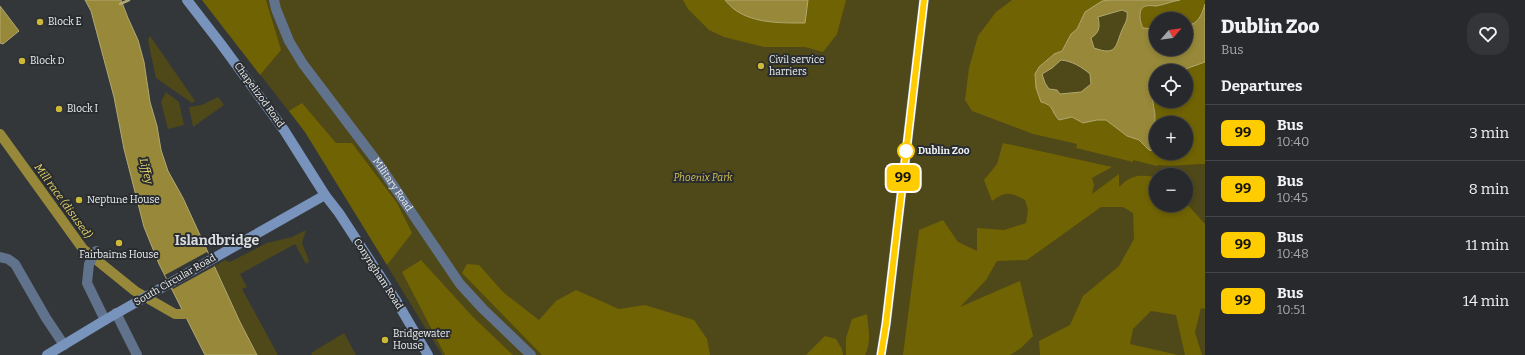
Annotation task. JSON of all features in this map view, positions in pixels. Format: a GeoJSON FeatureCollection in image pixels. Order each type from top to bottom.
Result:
{"type":"FeatureCollection","features":[{"type":"Feature","properties":{"kind":"main road","name":"Chapelizod Road"},"geometry":{"type":"LineString","coordinates":[[186,0],[221,44],[284,130],[325,195]]}},
{"type":"Feature","properties":{"kind":"main road","name":"South Circular Road"},"geometry":{"type":"LineString","coordinates":[[47,355],[116,313],[325,195]]}},
{"type":"Feature","properties":{"kind":"main road","name":"Conyngham Road"},"geometry":{"type":"LineString","coordinates":[[325,195],[339,213],[397,302],[428,355]]}},
{"type":"Feature","properties":{"kind":"street","name":"Military Road"},"geometry":{"type":"LineString","coordinates":[[274,0],[276,9],[289,41],[303,64],[378,163],[460,284],[482,309],[531,355]]}},
{"type":"Feature","properties":{"kind":"street"},"geometry":{"type":"LineString","coordinates":[[881,355],[886,324],[924,0]]}},
{"type":"Feature","properties":{"kind":"street"},"geometry":{"type":"LineString","coordinates":[[96,251],[89,264],[87,283],[105,320]]}},
{"type":"Feature","properties":{"kind":"street"},"geometry":{"type":"LineString","coordinates":[[0,258],[8,259],[15,264],[46,318],[64,345]]}},
{"type":"Feature","properties":{"kind":"street"},"geometry":{"type":"LineString","coordinates":[[116,313],[137,355]]}},
{"type":"Feature","properties":{"kind":"green space","name":"Phoenix Park"},"geometry":{"type":"Polygon","coordinates":[[[202,0],[1205,0],[1205,355],[442,355],[305,132],[202,0]]]}},
{"type":"Feature","properties":{"kind":"green space"},"geometry":{"type":"Polygon","coordinates":[[[150,36],[195,101],[192,103],[156,78],[148,40],[150,36]]]}},
{"type":"Feature","properties":{"kind":"green space"},"geometry":{"type":"Polygon","coordinates":[[[166,92],[179,102],[184,125],[168,129],[161,102],[166,92]]]}},
{"type":"Feature","properties":{"kind":"green space"},"geometry":{"type":"Polygon","coordinates":[[[218,97],[224,105],[193,127],[189,107],[202,105],[218,97]]]}},
{"type":"Feature","properties":{"kind":"green space"},"geometry":{"type":"Polygon","coordinates":[[[306,230],[302,243],[309,261],[306,264],[295,244],[240,274],[247,287],[242,289],[278,355],[257,355],[240,322],[215,266],[225,260],[230,262],[267,243],[292,237],[306,230]]]}},
{"type":"Feature","properties":{"kind":"green space"},"geometry":{"type":"Polygon","coordinates":[[[344,333],[356,355],[312,355],[311,353],[344,333]]]}},
{"type":"Feature","properties":{"kind":"shaded area"},"geometry":{"type":"Polygon","coordinates":[[[202,0],[266,0],[281,50],[260,75],[202,0]]]}},
{"type":"Feature","properties":{"kind":"shaded area"},"geometry":{"type":"Polygon","coordinates":[[[683,0],[725,0],[730,7],[807,2],[808,0],[846,0],[837,34],[823,52],[805,47],[764,47],[724,37],[709,30],[688,9],[683,0]]]}},
{"type":"Feature","properties":{"kind":"shaded area"},"geometry":{"type":"Polygon","coordinates":[[[1012,0],[1110,0],[1102,1],[1085,12],[1077,29],[1071,34],[1062,51],[1053,54],[1039,67],[1035,74],[1036,88],[1053,110],[1055,117],[1059,120],[1072,117],[1083,123],[1106,120],[1127,136],[1139,140],[1149,150],[1149,160],[1193,160],[1193,116],[1155,116],[1154,108],[1193,108],[1193,66],[1205,62],[1205,164],[1157,166],[1133,160],[1133,162],[1076,148],[1077,144],[1033,134],[972,111],[965,100],[969,68],[978,36],[996,12],[1012,0]]]}},
{"type":"Feature","properties":{"kind":"shaded area"},"geometry":{"type":"Polygon","coordinates":[[[1174,0],[1205,0],[1204,9],[1200,17],[1193,24],[1193,12],[1149,12],[1149,28],[1143,28],[1140,16],[1141,9],[1147,6],[1158,6],[1174,0]]]}},
{"type":"Feature","properties":{"kind":"shaded area"},"geometry":{"type":"Polygon","coordinates":[[[302,103],[336,143],[352,143],[397,203],[412,233],[387,265],[305,132],[289,111],[302,103]]]}},
{"type":"Feature","properties":{"kind":"shaded area"},"geometry":{"type":"Polygon","coordinates":[[[1003,143],[1112,167],[1092,178],[1094,185],[1092,194],[1119,174],[1119,187],[1136,176],[1149,176],[1149,212],[1193,212],[1193,211],[1205,224],[1205,309],[1201,308],[1195,332],[1202,355],[1185,355],[1176,315],[1151,311],[1133,329],[1130,344],[1178,355],[1040,355],[1039,341],[1070,325],[1083,296],[1119,266],[1134,239],[1133,213],[1123,207],[1101,207],[1027,260],[997,261],[986,280],[960,307],[1020,281],[1033,336],[1021,348],[1010,355],[903,355],[919,230],[943,220],[958,242],[977,251],[977,228],[1004,230],[1026,223],[1028,210],[1025,200],[1012,194],[1005,194],[992,201],[984,180],[997,164],[1003,143]]]}},
{"type":"Feature","properties":{"kind":"shaded area"},"geometry":{"type":"Polygon","coordinates":[[[421,260],[473,317],[513,355],[445,355],[402,272],[421,260]]]}},
{"type":"Feature","properties":{"kind":"shaded area"},"geometry":{"type":"Polygon","coordinates":[[[467,264],[479,265],[504,293],[539,320],[556,301],[576,290],[619,309],[645,305],[694,320],[707,339],[710,355],[542,355],[462,273],[467,264]]]}},
{"type":"Feature","properties":{"kind":"shaded area"},"geometry":{"type":"Polygon","coordinates":[[[867,314],[869,340],[865,355],[846,355],[846,338],[852,319],[867,314]]]}},
{"type":"Feature","properties":{"kind":"shaded area"},"geometry":{"type":"Polygon","coordinates":[[[825,336],[836,339],[842,349],[843,355],[806,355],[825,336]]]}},
{"type":"Feature","properties":{"kind":"water","name":"Liffey"},"geometry":{"type":"Polygon","coordinates":[[[85,0],[121,0],[138,40],[144,62],[150,102],[157,126],[161,150],[168,171],[183,198],[240,322],[257,355],[205,355],[159,264],[144,227],[124,149],[114,97],[91,11],[85,0]]]}},
{"type":"Feature","properties":{"kind":"water"},"geometry":{"type":"Polygon","coordinates":[[[725,0],[808,0],[805,23],[773,22],[751,18],[732,8],[725,0]]]}},
{"type":"Feature","properties":{"kind":"water"},"geometry":{"type":"Polygon","coordinates":[[[1180,0],[1156,6],[1143,7],[1140,12],[1140,19],[1143,28],[1149,28],[1149,56],[1193,56],[1193,24],[1201,15],[1205,4],[1205,62],[1193,66],[1193,64],[1149,64],[1149,108],[1154,108],[1155,115],[1149,116],[1149,150],[1139,140],[1127,136],[1106,120],[1083,123],[1072,117],[1059,120],[1049,105],[1041,102],[1036,88],[1035,74],[1039,67],[1054,54],[1062,51],[1071,34],[1077,29],[1085,12],[1102,1],[1180,0]],[[1122,10],[1098,17],[1099,29],[1091,38],[1094,48],[1107,51],[1114,48],[1127,19],[1127,12],[1122,10]],[[1061,60],[1042,74],[1045,83],[1049,89],[1057,90],[1060,94],[1081,92],[1091,84],[1090,74],[1073,63],[1061,60]]]}},
{"type":"Feature","properties":{"kind":"water"},"geometry":{"type":"Polygon","coordinates":[[[0,6],[19,31],[3,44],[0,43],[0,6]]]}},
{"type":"Feature","properties":{"kind":"pier","name":"Islandbridge"},"geometry":{"type":"Polygon","coordinates":[[[207,252],[215,266],[173,289],[165,275],[207,252]]]}},
{"type":"Feature","properties":{"kind":"waterway"},"geometry":{"type":"LineString","coordinates":[[120,4],[129,0]]}},
{"type":"Feature","properties":{"kind":"waterway","name":"Mill race (disused)"},"geometry":{"type":"LineString","coordinates":[[0,134],[83,249],[135,291],[175,314],[184,314],[197,310]]}},
{"type":"Feature","properties":{"kind":"bus line","name":"99"},"geometry":{"type":"LineString","coordinates":[[881,355],[886,324],[924,0]]}},
{"type":"Feature","properties":{"kind":"place","name":"Block E"},"geometry":{"type":"Point","coordinates":[40,22]}},
{"type":"Feature","properties":{"kind":"place","name":"Block D"},"geometry":{"type":"Point","coordinates":[22,61]}},
{"type":"Feature","properties":{"kind":"place","name":"Civil service harriers"},"geometry":{"type":"Point","coordinates":[761,66]}},
{"type":"Feature","properties":{"kind":"place","name":"Block I"},"geometry":{"type":"Point","coordinates":[59,109]}},
{"type":"Feature","properties":{"kind":"place","name":"Dublin Zoo"},"geometry":{"type":"Point","coordinates":[906,151]}},
{"type":"Feature","properties":{"kind":"place","name":"Neptune House"},"geometry":{"type":"Point","coordinates":[79,200]}},
{"type":"Feature","properties":{"kind":"place","name":"Fairbairns House"},"geometry":{"type":"Point","coordinates":[119,243]}},
{"type":"Feature","properties":{"kind":"place","name":"Bridgewater House"},"geometry":{"type":"Point","coordinates":[385,340]}},
{"type":"Feature","properties":{"kind":"district","name":"Islandbridge"},"geometry":{"type":"Point","coordinates":[217,240]}}]}
